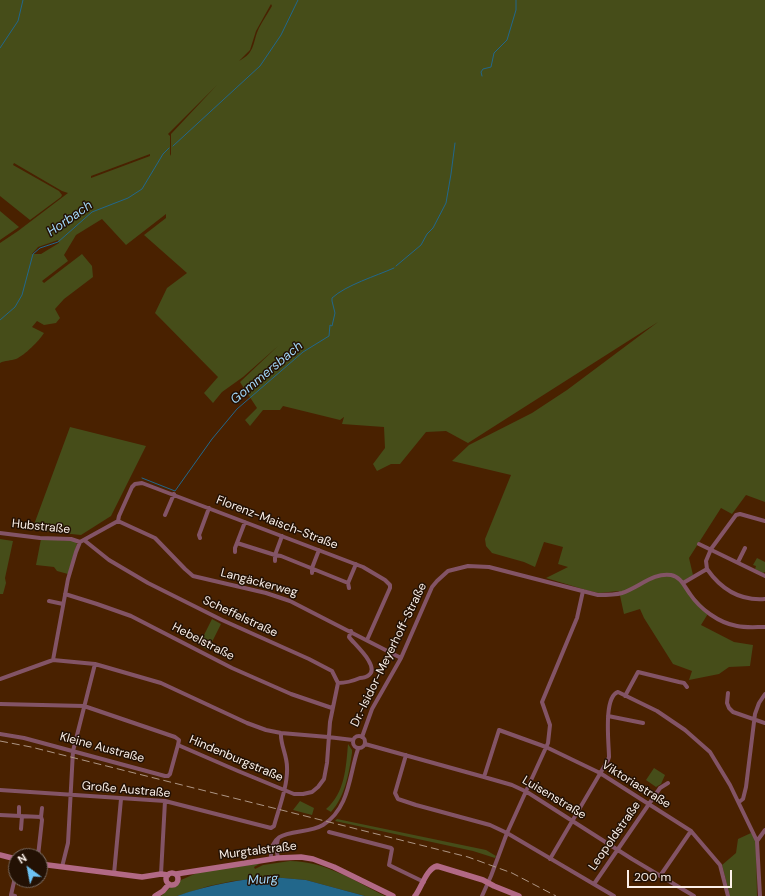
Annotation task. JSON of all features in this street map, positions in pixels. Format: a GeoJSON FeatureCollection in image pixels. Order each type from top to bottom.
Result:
{"type":"FeatureCollection","features":[{"type":"Feature","properties":{"kind":"street","name":"Florenz-Maisch-Straße"},"geometry":{"type":"LineString","coordinates":[[118,521],[135,484],[142,483],[356,564],[385,580],[390,585],[367,640]]}},
{"type":"Feature","properties":{"kind":"street"},"geometry":{"type":"LineString","coordinates":[[165,515],[174,494]]}},
{"type":"Feature","properties":{"kind":"street"},"geometry":{"type":"LineString","coordinates":[[200,538],[199,535],[209,508]]}},
{"type":"Feature","properties":{"kind":"street"},"geometry":{"type":"LineString","coordinates":[[765,521],[740,514],[736,515],[711,549],[706,561],[708,569],[716,581],[730,592],[738,596],[765,599]]}},
{"type":"Feature","properties":{"kind":"street"},"geometry":{"type":"LineString","coordinates":[[53,660],[65,594],[76,552],[82,541],[118,521]]}},
{"type":"Feature","properties":{"kind":"street","name":"Langäckerweg"},"geometry":{"type":"LineString","coordinates":[[118,521],[156,538],[185,569],[194,576],[266,593],[290,601],[401,658]]}},
{"type":"Feature","properties":{"kind":"street"},"geometry":{"type":"LineString","coordinates":[[235,552],[245,522]]}},
{"type":"Feature","properties":{"kind":"street","name":"Hubstraße"},"geometry":{"type":"LineString","coordinates":[[0,533],[82,541]]}},
{"type":"Feature","properties":{"kind":"street"},"geometry":{"type":"LineString","coordinates":[[275,561],[274,555],[282,536]]}},
{"type":"Feature","properties":{"kind":"street","name":"Scheffelstraße"},"geometry":{"type":"LineString","coordinates":[[82,541],[109,560],[148,583],[222,620],[332,671],[338,683]]}},
{"type":"Feature","properties":{"kind":"street"},"geometry":{"type":"LineString","coordinates":[[237,543],[274,555],[282,556],[312,571],[348,583]]}},
{"type":"Feature","properties":{"kind":"street"},"geometry":{"type":"LineString","coordinates":[[699,544],[765,576]]}},
{"type":"Feature","properties":{"kind":"street"},"geometry":{"type":"LineString","coordinates":[[738,562],[745,548]]}},
{"type":"Feature","properties":{"kind":"street"},"geometry":{"type":"LineString","coordinates":[[312,571],[319,550]]}},
{"type":"Feature","properties":{"kind":"street"},"geometry":{"type":"LineString","coordinates":[[348,588],[348,583],[356,564]]}},
{"type":"Feature","properties":{"kind":"street","name":"Dr.-Isidor-Meyerhoff-Straße"},"geometry":{"type":"LineString","coordinates":[[362,737],[372,709],[401,658],[432,587],[444,574],[452,570],[468,566],[489,567],[598,595],[622,593],[658,576],[673,575],[683,583]]}},
{"type":"Feature","properties":{"kind":"street"},"geometry":{"type":"LineString","coordinates":[[708,569],[683,583],[690,595],[711,614],[724,622],[737,626],[765,627]]}},
{"type":"Feature","properties":{"kind":"street"},"geometry":{"type":"LineString","coordinates":[[482,896],[489,883],[507,833],[527,792],[549,738],[550,724],[542,702],[577,618],[583,591]]}},
{"type":"Feature","properties":{"kind":"street","name":"Hebelstraße"},"geometry":{"type":"LineString","coordinates":[[65,594],[131,616],[239,671],[291,694],[332,708]]}},
{"type":"Feature","properties":{"kind":"street"},"geometry":{"type":"LineString","coordinates":[[49,601],[63,604]]}},
{"type":"Feature","properties":{"kind":"street"},"geometry":{"type":"LineString","coordinates":[[328,737],[332,708],[338,683],[348,682],[369,676],[371,672],[371,664],[369,660],[349,637],[350,631]]}},
{"type":"Feature","properties":{"kind":"street"},"geometry":{"type":"LineString","coordinates":[[0,679],[53,660],[95,664],[161,683],[257,727],[281,733],[354,740]]}},
{"type":"Feature","properties":{"kind":"street"},"geometry":{"type":"LineString","coordinates":[[62,867],[68,842],[73,751],[95,664]]}},
{"type":"Feature","properties":{"kind":"street"},"geometry":{"type":"LineString","coordinates":[[625,696],[638,672],[684,683],[687,687]]}},
{"type":"Feature","properties":{"kind":"street"},"geometry":{"type":"LineString","coordinates":[[550,859],[609,757],[609,704],[613,695],[616,693],[661,714],[685,730],[705,747],[720,768],[739,802],[757,841],[760,896]]}},
{"type":"Feature","properties":{"kind":"street"},"geometry":{"type":"LineString","coordinates":[[728,693],[726,703],[731,710],[765,724]]}},
{"type":"Feature","properties":{"kind":"street"},"geometry":{"type":"LineString","coordinates":[[739,802],[742,799],[746,787],[755,714],[759,703],[765,694]]}},
{"type":"Feature","properties":{"kind":"street","name":"Hindenburgstraße"},"geometry":{"type":"LineString","coordinates":[[0,704],[84,706],[175,737],[178,740],[178,745],[205,758],[294,794],[312,792],[324,779],[326,772],[328,737]]}},
{"type":"Feature","properties":{"kind":"street"},"geometry":{"type":"LineString","coordinates":[[608,716],[643,723]]}},
{"type":"Feature","properties":{"kind":"street","name":"Viktoriastraße"},"geometry":{"type":"LineString","coordinates":[[484,777],[498,730],[546,747],[600,774],[691,831],[720,865],[728,896]]}},
{"type":"Feature","properties":{"kind":"street"},"geometry":{"type":"LineString","coordinates":[[281,733],[280,739],[287,760],[287,776],[284,790]]}},
{"type":"Feature","properties":{"kind":"street","name":"Kleine Austraße"},"geometry":{"type":"LineString","coordinates":[[0,734],[24,738],[168,776],[170,774],[178,745]]}},
{"type":"Feature","properties":{"kind":"street","name":"Dr.-Isidor-Meyerhoff-Straße"},"geometry":{"type":"LineString","coordinates":[[357,737],[362,737],[365,739],[366,744],[363,748],[358,749],[354,746],[354,740],[357,737]]}},
{"type":"Feature","properties":{"kind":"street","name":"Luisenstraße"},"geometry":{"type":"LineString","coordinates":[[366,744],[512,785],[527,792],[573,820],[617,850],[694,896]]}},
{"type":"Feature","properties":{"kind":"street"},"geometry":{"type":"LineString","coordinates":[[274,859],[279,838],[291,832],[318,827],[329,820],[336,813],[346,794],[358,749]]}},
{"type":"Feature","properties":{"kind":"street"},"geometry":{"type":"LineString","coordinates":[[406,754],[395,793],[398,799],[490,825],[507,833],[614,896]]}},
{"type":"Feature","properties":{"kind":"street","name":"Leopoldstraße"},"geometry":{"type":"LineString","coordinates":[[594,884],[660,788],[668,783]]}},
{"type":"Feature","properties":{"kind":"street","name":"Große Austraße"},"geometry":{"type":"LineString","coordinates":[[0,790],[165,802],[271,828],[274,826],[284,790]]}},
{"type":"Feature","properties":{"kind":"street"},"geometry":{"type":"LineString","coordinates":[[114,874],[121,799]]}},
{"type":"Feature","properties":{"kind":"street"},"geometry":{"type":"LineString","coordinates":[[161,874],[165,802]]}},
{"type":"Feature","properties":{"kind":"street"},"geometry":{"type":"LineString","coordinates":[[19,807],[21,829]]}},
{"type":"Feature","properties":{"kind":"street"},"geometry":{"type":"LineString","coordinates":[[39,848],[42,808]]}},
{"type":"Feature","properties":{"kind":"street"},"geometry":{"type":"LineString","coordinates":[[0,815],[41,817]]}},
{"type":"Feature","properties":{"kind":"street"},"geometry":{"type":"LineString","coordinates":[[757,841],[765,830]]}},
{"type":"Feature","properties":{"kind":"street"},"geometry":{"type":"LineString","coordinates":[[660,876],[691,831]]}},
{"type":"Feature","properties":{"kind":"street"},"geometry":{"type":"LineString","coordinates":[[329,832],[391,848],[392,850],[388,865],[424,882]]}},
{"type":"Feature","properties":{"kind":"street","name":"Murgtalstraße"},"geometry":{"type":"LineString","coordinates":[[48,865],[142,877],[161,874],[174,884],[177,877],[189,873],[296,856],[313,859],[334,867],[393,896]]}},
{"type":"Feature","properties":{"kind":"street"},"geometry":{"type":"LineString","coordinates":[[415,896],[431,869],[436,866],[460,872],[519,896]]}},
{"type":"Feature","properties":{"kind":"street","name":"Murgtalstraße"},"geometry":{"type":"LineString","coordinates":[[168,880],[172,873],[177,877]]}},
{"type":"Feature","properties":{"kind":"street","name":"Murgtalstraße"},"geometry":{"type":"LineString","coordinates":[[152,876],[168,880]]}},
{"type":"Feature","properties":{"kind":"street"},"geometry":{"type":"LineString","coordinates":[[156,896],[163,891],[168,880]]}},
{"type":"Feature","properties":{"kind":"street"},"geometry":{"type":"LineString","coordinates":[[12,888],[11,894],[15,896]]}},
{"type":"Feature","properties":{"kind":"green space"},"geometry":{"type":"Polygon","coordinates":[[[0,0],[765,0],[765,502],[746,495],[732,514],[721,508],[689,558],[693,575],[683,581],[691,594],[709,612],[701,625],[734,642],[753,645],[750,666],[729,667],[719,674],[689,680],[692,671],[673,664],[644,618],[640,609],[624,614],[619,591],[599,593],[546,578],[568,567],[558,564],[563,547],[544,542],[535,567],[524,562],[492,553],[486,546],[485,539],[511,475],[452,461],[469,445],[532,413],[567,390],[658,322],[468,443],[446,431],[426,432],[400,464],[391,464],[377,471],[373,464],[385,448],[384,427],[342,424],[344,417],[340,420],[283,406],[280,410],[263,410],[250,426],[245,420],[257,408],[240,382],[278,346],[243,377],[222,392],[213,403],[204,393],[218,377],[155,313],[167,288],[187,273],[144,235],[166,218],[166,214],[126,245],[102,219],[76,235],[64,255],[68,261],[42,281],[44,283],[82,254],[92,266],[93,277],[64,299],[55,309],[60,318],[56,323],[44,325],[37,321],[32,327],[44,333],[32,348],[16,359],[0,363],[0,243],[68,193],[14,163],[13,165],[59,191],[62,195],[30,220],[0,196],[0,0]],[[271,4],[256,31],[250,50],[239,61],[251,51],[259,28],[272,6],[271,4]],[[217,85],[168,134],[170,136],[170,156],[171,134],[217,85]],[[150,154],[91,176],[91,178],[150,156],[150,154]],[[58,240],[38,247],[32,254],[41,254],[59,243],[58,240]]]}},
{"type":"Feature","properties":{"kind":"green space"},"geometry":{"type":"Polygon","coordinates":[[[0,211],[19,227],[0,240],[0,211]]]}},
{"type":"Feature","properties":{"kind":"green space"},"geometry":{"type":"Polygon","coordinates":[[[70,427],[146,446],[111,516],[81,535],[32,530],[70,427]]]}},
{"type":"Feature","properties":{"kind":"green space"},"geometry":{"type":"Polygon","coordinates":[[[0,539],[13,541],[3,594],[0,594],[0,539]]]}},
{"type":"Feature","properties":{"kind":"green space"},"geometry":{"type":"Polygon","coordinates":[[[41,539],[75,541],[77,544],[68,574],[57,571],[54,567],[36,565],[41,539]]]}},
{"type":"Feature","properties":{"kind":"green space"},"geometry":{"type":"Polygon","coordinates":[[[757,558],[765,562],[765,572],[763,573],[755,569],[756,566],[753,565],[757,558]]]}},
{"type":"Feature","properties":{"kind":"green space"},"geometry":{"type":"Polygon","coordinates":[[[212,619],[221,624],[208,650],[199,645],[212,619]]]}},
{"type":"Feature","properties":{"kind":"green space"},"geometry":{"type":"Polygon","coordinates":[[[348,744],[352,750],[352,753],[348,777],[340,799],[331,812],[326,809],[332,803],[341,787],[345,770],[348,744]]]}},
{"type":"Feature","properties":{"kind":"green space"},"geometry":{"type":"Polygon","coordinates":[[[654,768],[665,775],[661,784],[656,787],[646,780],[654,768]]]}},
{"type":"Feature","properties":{"kind":"green space"},"geometry":{"type":"Polygon","coordinates":[[[300,801],[314,808],[312,815],[293,810],[300,801]]]}},
{"type":"Feature","properties":{"kind":"green space"},"geometry":{"type":"Polygon","coordinates":[[[337,819],[486,850],[496,856],[495,858],[473,851],[335,821],[337,819]]]}},
{"type":"Feature","properties":{"kind":"green space"},"geometry":{"type":"Polygon","coordinates":[[[751,833],[756,840],[757,896],[730,896],[722,865],[736,853],[738,839],[751,833]]]}},
{"type":"Feature","properties":{"kind":"green space"},"geometry":{"type":"Polygon","coordinates":[[[290,861],[315,864],[327,868],[351,878],[385,896],[365,896],[306,880],[272,877],[233,881],[209,886],[177,896],[161,896],[171,887],[176,886],[181,880],[199,872],[261,863],[254,867],[255,869],[263,865],[290,861]]]}},
{"type":"Feature","properties":{"kind":"water","name":"Murg"},"geometry":{"type":"Polygon","coordinates":[[[272,877],[306,880],[365,896],[177,896],[224,883],[272,877]]]}},
{"type":"Feature","properties":{"kind":"waterway"},"geometry":{"type":"LineString","coordinates":[[0,48],[18,21],[23,0]]}},
{"type":"Feature","properties":{"kind":"waterway","name":"Horbach"},"geometry":{"type":"LineString","coordinates":[[173,146],[260,66],[281,35],[298,0]]}},
{"type":"Feature","properties":{"kind":"waterway","name":"Gommersbach"},"geometry":{"type":"LineString","coordinates":[[482,76],[481,72],[483,69],[491,67],[494,53],[507,40],[516,10],[516,0]]}},
{"type":"Feature","properties":{"kind":"waterway","name":"Gommersbach"},"geometry":{"type":"LineString","coordinates":[[396,266],[421,245],[427,234],[433,228],[446,203],[455,143]]}},
{"type":"Feature","properties":{"kind":"waterway","name":"Horbach"},"geometry":{"type":"LineString","coordinates":[[0,320],[15,307],[22,295],[33,254],[40,248],[58,242],[92,212],[128,198],[142,189],[163,154],[169,148]]}},
{"type":"Feature","properties":{"kind":"waterway","name":"Gommersbach"},"geometry":{"type":"LineString","coordinates":[[142,478],[175,491],[212,439],[237,409],[303,352],[329,336],[330,325],[332,326],[335,313],[332,298],[353,285],[394,268]]}},
{"type":"Feature","properties":{"kind":"railway"},"geometry":{"type":"LineString","coordinates":[[0,741],[31,747],[468,857],[512,873],[556,896]]}}]}
